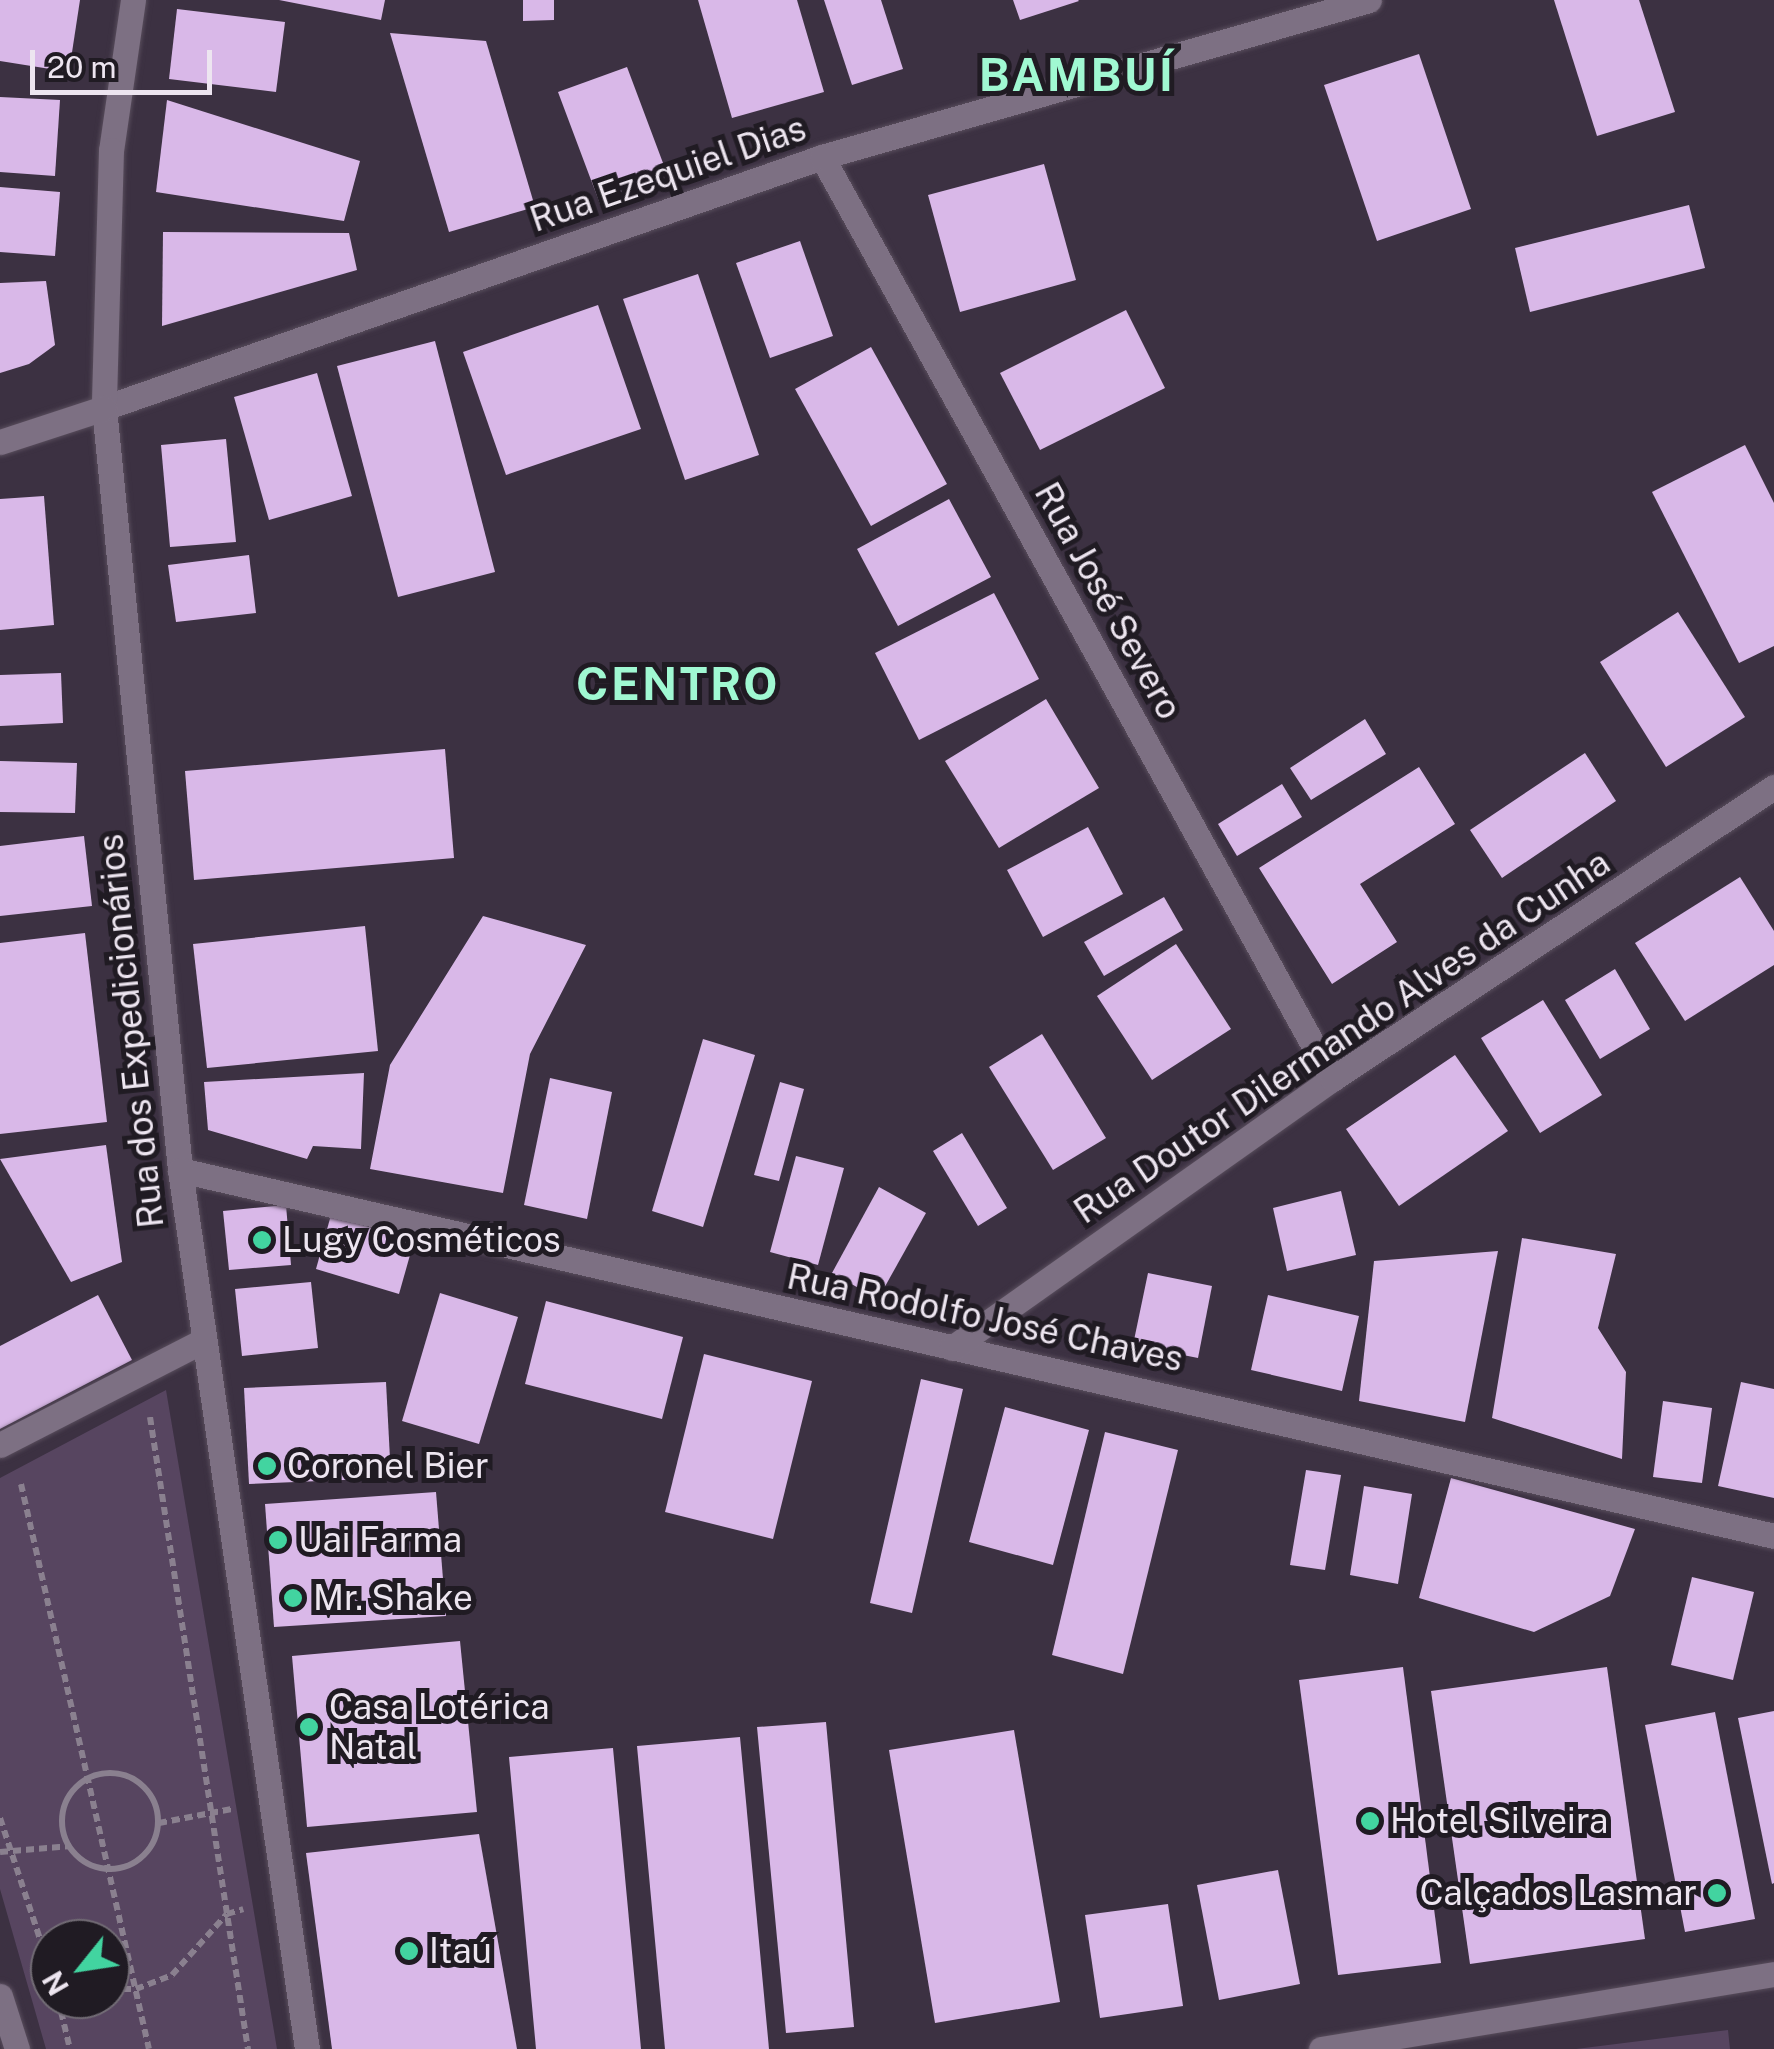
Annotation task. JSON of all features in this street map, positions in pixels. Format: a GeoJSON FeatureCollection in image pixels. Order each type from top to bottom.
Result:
{"type":"FeatureCollection","features":[{"type":"Feature","properties":{"kind":"street","name":"Rua dos Expedicionários"},"geometry":{"type":"LineString","coordinates":[[133,0],[112,150],[104,408],[180,1170],[307,2049]]}},
{"type":"Feature","properties":{"kind":"street","name":"Rua Ezequiel Dias"},"geometry":{"type":"LineString","coordinates":[[0,442],[822,156],[1369,0]]}},
{"type":"Feature","properties":{"kind":"street","name":"Rua José Severo"},"geometry":{"type":"LineString","coordinates":[[822,156],[1332,1080]]}},
{"type":"Feature","properties":{"kind":"street","name":"Rua Doutor Dilermando Alves da Cunha"},"geometry":{"type":"LineString","coordinates":[[952,1348],[1332,1080],[1774,787]]}},
{"type":"Feature","properties":{"kind":"street","name":"Rua Rodolfo José Chaves"},"geometry":{"type":"LineString","coordinates":[[180,1170],[1774,1536]]}},
{"type":"Feature","properties":{"kind":"street"},"geometry":{"type":"LineString","coordinates":[[0,1445],[204,1340]]}},
{"type":"Feature","properties":{"kind":"street"},"geometry":{"type":"LineString","coordinates":[[1321,2049],[1774,1974]]}},
{"type":"Feature","properties":{"kind":"street"},"geometry":{"type":"LineString","coordinates":[[0,1996],[17,2049]]}},
{"type":"Feature","properties":{"kind":"path"},"geometry":{"type":"LineString","coordinates":[[143,1371],[248,2049]]}},
{"type":"Feature","properties":{"kind":"path"},"geometry":{"type":"LineString","coordinates":[[18,1469],[149,2049]]}},
{"type":"Feature","properties":{"kind":"path"},"geometry":{"type":"LineString","coordinates":[[111,1772],[136,1779],[153,1798],[159,1823],[152,1847],[133,1864],[108,1870],[79,1859],[62,1832],[65,1801],[87,1778],[111,1772]]}},
{"type":"Feature","properties":{"kind":"path"},"geometry":{"type":"LineString","coordinates":[[159,1823],[272,1804]]}},
{"type":"Feature","properties":{"kind":"path"},"geometry":{"type":"LineString","coordinates":[[0,1818],[34,1919]]}},
{"type":"Feature","properties":{"kind":"path"},"geometry":{"type":"LineString","coordinates":[[0,1852],[71,1846]]}},
{"type":"Feature","properties":{"kind":"path"},"geometry":{"type":"LineString","coordinates":[[130,1990],[172,1975],[227,1914],[286,1898]]}},
{"type":"Feature","properties":{"kind":"path"},"geometry":{"type":"LineString","coordinates":[[63,2019],[70,2049]]}},
{"type":"Feature","properties":{"kind":"shaded area"},"geometry":{"type":"Polygon","coordinates":[[[166,1390],[277,2049],[46,2049],[37,2019],[130,2019],[130,1919],[30,1919],[30,1993],[0,1889],[0,1478],[166,1390]]]}},
{"type":"Feature","properties":{"kind":"shaded area"},"geometry":{"type":"Polygon","coordinates":[[[1728,2030],[1730,2049],[1576,2049],[1728,2030]]]}},
{"type":"Feature","properties":{"kind":"building"},"geometry":{"type":"Polygon","coordinates":[[[0,0],[80,0],[69,72],[0,61],[0,0]]]}},
{"type":"Feature","properties":{"kind":"building"},"geometry":{"type":"Polygon","coordinates":[[[279,0],[385,0],[381,20],[279,0]]]}},
{"type":"Feature","properties":{"kind":"building"},"geometry":{"type":"Polygon","coordinates":[[[523,0],[554,0],[554,20],[523,21],[523,0]]]}},
{"type":"Feature","properties":{"kind":"building"},"geometry":{"type":"Polygon","coordinates":[[[698,0],[797,0],[824,92],[732,118],[698,0]]]}},
{"type":"Feature","properties":{"kind":"building"},"geometry":{"type":"Polygon","coordinates":[[[824,0],[881,0],[903,69],[852,85],[824,0]]]}},
{"type":"Feature","properties":{"kind":"building"},"geometry":{"type":"Polygon","coordinates":[[[1013,0],[1078,0],[1079,1],[1020,20],[1013,0]]]}},
{"type":"Feature","properties":{"kind":"building"},"geometry":{"type":"Polygon","coordinates":[[[1554,0],[1639,0],[1675,112],[1597,136],[1554,0]]]}},
{"type":"Feature","properties":{"kind":"building"},"geometry":{"type":"Polygon","coordinates":[[[177,9],[285,22],[276,92],[169,79],[177,9]]]}},
{"type":"Feature","properties":{"kind":"building"},"geometry":{"type":"Polygon","coordinates":[[[390,33],[486,41],[535,207],[449,232],[390,33]]]}},
{"type":"Feature","properties":{"kind":"building"},"geometry":{"type":"Polygon","coordinates":[[[1419,54],[1471,209],[1377,241],[1324,85],[1419,54]]]}},
{"type":"Feature","properties":{"kind":"building"},"geometry":{"type":"Polygon","coordinates":[[[627,67],[669,179],[600,204],[558,92],[627,67]]]}},
{"type":"Feature","properties":{"kind":"building"},"geometry":{"type":"Polygon","coordinates":[[[0,97],[60,100],[55,176],[0,172],[0,97]]]}},
{"type":"Feature","properties":{"kind":"building"},"geometry":{"type":"Polygon","coordinates":[[[167,100],[360,161],[344,221],[156,192],[167,100]]]}},
{"type":"Feature","properties":{"kind":"building"},"geometry":{"type":"Polygon","coordinates":[[[1044,164],[1076,280],[960,312],[928,195],[1044,164]]]}},
{"type":"Feature","properties":{"kind":"building"},"geometry":{"type":"Polygon","coordinates":[[[0,187],[60,192],[55,256],[0,252],[0,187]]]}},
{"type":"Feature","properties":{"kind":"building"},"geometry":{"type":"Polygon","coordinates":[[[1689,205],[1705,268],[1530,312],[1515,248],[1689,205]]]}},
{"type":"Feature","properties":{"kind":"building"},"geometry":{"type":"Polygon","coordinates":[[[163,232],[349,233],[357,270],[162,326],[163,232]]]}},
{"type":"Feature","properties":{"kind":"building"},"geometry":{"type":"Polygon","coordinates":[[[800,241],[833,336],[770,358],[736,263],[800,241]]]}},
{"type":"Feature","properties":{"kind":"building"},"geometry":{"type":"Polygon","coordinates":[[[698,274],[759,455],[685,480],[623,299],[698,274]]]}},
{"type":"Feature","properties":{"kind":"building"},"geometry":{"type":"Polygon","coordinates":[[[46,281],[55,345],[29,364],[0,373],[0,283],[46,281]]]}},
{"type":"Feature","properties":{"kind":"building"},"geometry":{"type":"Polygon","coordinates":[[[598,305],[641,429],[506,475],[463,352],[598,305]]]}},
{"type":"Feature","properties":{"kind":"building"},"geometry":{"type":"Polygon","coordinates":[[[1126,310],[1165,388],[1040,450],[1000,373],[1126,310]]]}},
{"type":"Feature","properties":{"kind":"building"},"geometry":{"type":"Polygon","coordinates":[[[435,341],[495,572],[398,597],[337,366],[435,341]]]}},
{"type":"Feature","properties":{"kind":"building"},"geometry":{"type":"Polygon","coordinates":[[[871,347],[947,484],[871,526],[795,389],[871,347]]]}},
{"type":"Feature","properties":{"kind":"building"},"geometry":{"type":"Polygon","coordinates":[[[317,373],[352,496],[269,520],[234,397],[317,373]]]}},
{"type":"Feature","properties":{"kind":"building"},"geometry":{"type":"Polygon","coordinates":[[[226,439],[236,542],[170,547],[161,445],[226,439]]]}},
{"type":"Feature","properties":{"kind":"building"},"geometry":{"type":"Polygon","coordinates":[[[1745,445],[1774,503],[1774,646],[1739,663],[1652,492],[1745,445]]]}},
{"type":"Feature","properties":{"kind":"building"},"geometry":{"type":"Polygon","coordinates":[[[44,496],[54,625],[0,630],[0,499],[44,496]]]}},
{"type":"Feature","properties":{"kind":"building"},"geometry":{"type":"Polygon","coordinates":[[[949,499],[991,577],[898,626],[857,549],[949,499]]]}},
{"type":"Feature","properties":{"kind":"building"},"geometry":{"type":"Polygon","coordinates":[[[249,555],[256,613],[176,622],[168,565],[249,555]]]}},
{"type":"Feature","properties":{"kind":"building"},"geometry":{"type":"Polygon","coordinates":[[[994,593],[1039,679],[919,740],[875,653],[994,593]]]}},
{"type":"Feature","properties":{"kind":"building"},"geometry":{"type":"Polygon","coordinates":[[[1678,612],[1745,717],[1666,767],[1600,662],[1678,612]]]}},
{"type":"Feature","properties":{"kind":"building"},"geometry":{"type":"Polygon","coordinates":[[[61,673],[63,723],[0,726],[0,675],[61,673]]]}},
{"type":"Feature","properties":{"kind":"building"},"geometry":{"type":"Polygon","coordinates":[[[1046,699],[1099,788],[999,848],[945,761],[1046,699]]]}},
{"type":"Feature","properties":{"kind":"building"},"geometry":{"type":"Polygon","coordinates":[[[1365,719],[1386,754],[1311,800],[1290,768],[1365,719]]]}},
{"type":"Feature","properties":{"kind":"building"},"geometry":{"type":"Polygon","coordinates":[[[445,749],[454,858],[194,880],[185,771],[445,749]]]}},
{"type":"Feature","properties":{"kind":"building"},"geometry":{"type":"Polygon","coordinates":[[[1585,753],[1616,801],[1502,878],[1470,830],[1585,753]]]}},
{"type":"Feature","properties":{"kind":"building"},"geometry":{"type":"Polygon","coordinates":[[[0,761],[77,763],[75,813],[0,812],[0,761]]]}},
{"type":"Feature","properties":{"kind":"building"},"geometry":{"type":"Polygon","coordinates":[[[1419,767],[1455,824],[1360,884],[1397,942],[1332,984],[1259,868],[1419,767]]]}},
{"type":"Feature","properties":{"kind":"building"},"geometry":{"type":"Polygon","coordinates":[[[1282,784],[1302,817],[1237,856],[1218,824],[1282,784]]]}},
{"type":"Feature","properties":{"kind":"building"},"geometry":{"type":"Polygon","coordinates":[[[1088,827],[1123,894],[1043,937],[1007,870],[1088,827]]]}},
{"type":"Feature","properties":{"kind":"building"},"geometry":{"type":"Polygon","coordinates":[[[84,836],[92,906],[0,916],[0,846],[84,836]]]}},
{"type":"Feature","properties":{"kind":"building"},"geometry":{"type":"Polygon","coordinates":[[[1740,877],[1774,931],[1774,965],[1685,1021],[1635,943],[1740,877]]]}},
{"type":"Feature","properties":{"kind":"building"},"geometry":{"type":"Polygon","coordinates":[[[1164,897],[1183,930],[1104,976],[1084,942],[1164,897]]]}},
{"type":"Feature","properties":{"kind":"building"},"geometry":{"type":"Polygon","coordinates":[[[483,916],[586,945],[530,1054],[503,1193],[370,1169],[390,1065],[483,916]]]}},
{"type":"Feature","properties":{"kind":"building"},"geometry":{"type":"Polygon","coordinates":[[[365,926],[378,1051],[207,1068],[193,944],[365,926]]]}},
{"type":"Feature","properties":{"kind":"building"},"geometry":{"type":"Polygon","coordinates":[[[85,933],[107,1122],[0,1134],[0,943],[85,933]]]}},
{"type":"Feature","properties":{"kind":"building"},"geometry":{"type":"Polygon","coordinates":[[[1176,944],[1231,1029],[1152,1080],[1097,996],[1176,944]]]}},
{"type":"Feature","properties":{"kind":"building"},"geometry":{"type":"Polygon","coordinates":[[[1615,969],[1650,1029],[1600,1059],[1565,1000],[1615,969]]]}},
{"type":"Feature","properties":{"kind":"building"},"geometry":{"type":"Polygon","coordinates":[[[1543,1000],[1602,1095],[1540,1133],[1481,1038],[1543,1000]]]}},
{"type":"Feature","properties":{"kind":"building"},"geometry":{"type":"Polygon","coordinates":[[[1042,1034],[1106,1138],[1053,1170],[989,1067],[1042,1034]]]}},
{"type":"Feature","properties":{"kind":"building"},"geometry":{"type":"Polygon","coordinates":[[[703,1039],[755,1055],[703,1227],[652,1211],[703,1039]]]}},
{"type":"Feature","properties":{"kind":"building"},"geometry":{"type":"Polygon","coordinates":[[[1455,1055],[1508,1131],[1399,1206],[1346,1129],[1455,1055]]]}},
{"type":"Feature","properties":{"kind":"building"},"geometry":{"type":"Polygon","coordinates":[[[364,1073],[361,1149],[313,1146],[307,1159],[208,1130],[204,1082],[364,1073]]]}},
{"type":"Feature","properties":{"kind":"building"},"geometry":{"type":"Polygon","coordinates":[[[550,1078],[612,1092],[587,1219],[524,1205],[550,1078]]]}},
{"type":"Feature","properties":{"kind":"building"},"geometry":{"type":"Polygon","coordinates":[[[780,1082],[804,1089],[779,1181],[754,1175],[780,1082]]]}},
{"type":"Feature","properties":{"kind":"building"},"geometry":{"type":"Polygon","coordinates":[[[962,1133],[1007,1208],[978,1226],[933,1151],[962,1133]]]}},
{"type":"Feature","properties":{"kind":"building"},"geometry":{"type":"Polygon","coordinates":[[[106,1145],[122,1262],[71,1282],[0,1159],[106,1145]]]}},
{"type":"Feature","properties":{"kind":"building"},"geometry":{"type":"Polygon","coordinates":[[[796,1156],[844,1168],[818,1265],[770,1252],[796,1156]]]}},
{"type":"Feature","properties":{"kind":"building"},"geometry":{"type":"Polygon","coordinates":[[[879,1187],[926,1213],[878,1299],[832,1273],[879,1187]]]}},
{"type":"Feature","properties":{"kind":"building"},"geometry":{"type":"Polygon","coordinates":[[[1341,1191],[1356,1255],[1287,1271],[1273,1208],[1341,1191]]]}},
{"type":"Feature","properties":{"kind":"building"},"geometry":{"type":"Polygon","coordinates":[[[286,1205],[291,1265],[229,1270],[223,1211],[286,1205]]]}},
{"type":"Feature","properties":{"kind":"building"},"geometry":{"type":"Polygon","coordinates":[[[331,1215],[414,1241],[399,1294],[316,1269],[331,1215]]]}},
{"type":"Feature","properties":{"kind":"building"},"geometry":{"type":"Polygon","coordinates":[[[1522,1238],[1616,1254],[1598,1328],[1626,1372],[1622,1459],[1492,1418],[1522,1238]]]}},
{"type":"Feature","properties":{"kind":"building"},"geometry":{"type":"Polygon","coordinates":[[[1498,1251],[1465,1422],[1359,1401],[1374,1261],[1498,1251]]]}},
{"type":"Feature","properties":{"kind":"building"},"geometry":{"type":"Polygon","coordinates":[[[1148,1273],[1212,1286],[1198,1358],[1133,1345],[1148,1273]]]}},
{"type":"Feature","properties":{"kind":"building"},"geometry":{"type":"Polygon","coordinates":[[[311,1282],[318,1348],[242,1356],[235,1289],[311,1282]]]}},
{"type":"Feature","properties":{"kind":"building"},"geometry":{"type":"Polygon","coordinates":[[[440,1293],[518,1317],[479,1444],[402,1421],[440,1293]]]}},
{"type":"Feature","properties":{"kind":"building"},"geometry":{"type":"Polygon","coordinates":[[[98,1295],[132,1360],[0,1429],[0,1346],[98,1295]]]}},
{"type":"Feature","properties":{"kind":"building"},"geometry":{"type":"Polygon","coordinates":[[[1268,1295],[1359,1316],[1342,1391],[1251,1370],[1268,1295]]]}},
{"type":"Feature","properties":{"kind":"building"},"geometry":{"type":"Polygon","coordinates":[[[546,1301],[683,1337],[662,1419],[525,1384],[546,1301]]]}},
{"type":"Feature","properties":{"kind":"building"},"geometry":{"type":"Polygon","coordinates":[[[704,1354],[812,1381],[773,1539],[665,1512],[704,1354]]]}},
{"type":"Feature","properties":{"kind":"building"},"geometry":{"type":"Polygon","coordinates":[[[921,1379],[963,1389],[912,1613],[870,1603],[921,1379]]]}},
{"type":"Feature","properties":{"kind":"building"},"geometry":{"type":"Polygon","coordinates":[[[386,1382],[391,1478],[249,1484],[244,1388],[386,1382]]]}},
{"type":"Feature","properties":{"kind":"building"},"geometry":{"type":"Polygon","coordinates":[[[1741,1382],[1774,1389],[1774,1498],[1718,1486],[1741,1382]]]}},
{"type":"Feature","properties":{"kind":"building"},"geometry":{"type":"Polygon","coordinates":[[[1663,1401],[1712,1408],[1702,1483],[1653,1477],[1663,1401]]]}},
{"type":"Feature","properties":{"kind":"building"},"geometry":{"type":"Polygon","coordinates":[[[1005,1407],[1089,1430],[1053,1565],[969,1542],[1005,1407]]]}},
{"type":"Feature","properties":{"kind":"building"},"geometry":{"type":"Polygon","coordinates":[[[1105,1432],[1178,1450],[1123,1674],[1052,1655],[1105,1432]]]}},
{"type":"Feature","properties":{"kind":"building"},"geometry":{"type":"Polygon","coordinates":[[[1306,1470],[1341,1475],[1325,1570],[1290,1565],[1306,1470]]]}},
{"type":"Feature","properties":{"kind":"building"},"geometry":{"type":"Polygon","coordinates":[[[1451,1478],[1635,1529],[1610,1596],[1534,1632],[1419,1598],[1451,1478]]]}},
{"type":"Feature","properties":{"kind":"building"},"geometry":{"type":"Polygon","coordinates":[[[1364,1486],[1412,1494],[1398,1584],[1350,1575],[1364,1486]]]}},
{"type":"Feature","properties":{"kind":"building"},"geometry":{"type":"Polygon","coordinates":[[[436,1492],[446,1616],[274,1627],[265,1504],[436,1492]]]}},
{"type":"Feature","properties":{"kind":"building"},"geometry":{"type":"Polygon","coordinates":[[[1692,1577],[1754,1592],[1733,1680],[1671,1665],[1692,1577]]]}},
{"type":"Feature","properties":{"kind":"building"},"geometry":{"type":"Polygon","coordinates":[[[460,1641],[477,1812],[307,1827],[292,1656],[460,1641]]]}},
{"type":"Feature","properties":{"kind":"building","name":"Hotel Silveira"},"geometry":{"type":"Polygon","coordinates":[[[1403,1667],[1441,1963],[1338,1975],[1299,1680],[1403,1667]]]}},
{"type":"Feature","properties":{"kind":"building"},"geometry":{"type":"Polygon","coordinates":[[[1607,1667],[1645,1939],[1470,1964],[1431,1691],[1607,1667]]]}},
{"type":"Feature","properties":{"kind":"building"},"geometry":{"type":"Polygon","coordinates":[[[1774,1711],[1774,1883],[1772,1884],[1738,1718],[1774,1711]]]}},
{"type":"Feature","properties":{"kind":"building"},"geometry":{"type":"Polygon","coordinates":[[[1715,1712],[1755,1919],[1685,1932],[1645,1725],[1715,1712]]]}},
{"type":"Feature","properties":{"kind":"building"},"geometry":{"type":"Polygon","coordinates":[[[826,1722],[854,2027],[786,2033],[757,1727],[826,1722]]]}},
{"type":"Feature","properties":{"kind":"building"},"geometry":{"type":"Polygon","coordinates":[[[1014,1730],[1060,2002],[935,2023],[889,1750],[1014,1730]]]}},
{"type":"Feature","properties":{"kind":"building"},"geometry":{"type":"Polygon","coordinates":[[[740,1737],[769,2049],[665,2049],[637,1746],[740,1737]]]}},
{"type":"Feature","properties":{"kind":"building"},"geometry":{"type":"Polygon","coordinates":[[[613,1748],[641,2049],[536,2049],[509,1757],[613,1748]]]}},
{"type":"Feature","properties":{"kind":"building","name":"Itaú"},"geometry":{"type":"Polygon","coordinates":[[[479,1834],[517,2049],[332,2049],[306,1853],[479,1834]]]}},
{"type":"Feature","properties":{"kind":"building"},"geometry":{"type":"Polygon","coordinates":[[[1278,1870],[1300,1984],[1219,2000],[1197,1885],[1278,1870]]]}},
{"type":"Feature","properties":{"kind":"building"},"geometry":{"type":"Polygon","coordinates":[[[1168,1904],[1183,2006],[1100,2018],[1085,1915],[1168,1904]]]}},
{"type":"Feature","properties":{"kind":"place","name":"Lugy Cosméticos"},"geometry":{"type":"Point","coordinates":[262,1240]}},
{"type":"Feature","properties":{"kind":"place","name":"Coronel Bier"},"geometry":{"type":"Point","coordinates":[267,1466]}},
{"type":"Feature","properties":{"kind":"place","name":"Uai Farma"},"geometry":{"type":"Point","coordinates":[278,1540]}},
{"type":"Feature","properties":{"kind":"place","name":"Mr. Shake"},"geometry":{"type":"Point","coordinates":[293,1598]}},
{"type":"Feature","properties":{"kind":"place","name":"Casa Lotérica Natal"},"geometry":{"type":"Point","coordinates":[309,1727]}},
{"type":"Feature","properties":{"kind":"place","name":"Hotel Silveira"},"geometry":{"type":"Point","coordinates":[1370,1821]}},
{"type":"Feature","properties":{"kind":"place","name":"Calçados Lasmar"},"geometry":{"type":"Point","coordinates":[1717,1893]}},
{"type":"Feature","properties":{"kind":"place","name":"Itaú"},"geometry":{"type":"Point","coordinates":[409,1951]}},
{"type":"Feature","properties":{"kind":"district","name":"BAMBUÍ"},"geometry":{"type":"Point","coordinates":[1077,75]}},
{"type":"Feature","properties":{"kind":"district","name":"CENTRO"},"geometry":{"type":"Point","coordinates":[678,684]}}]}
